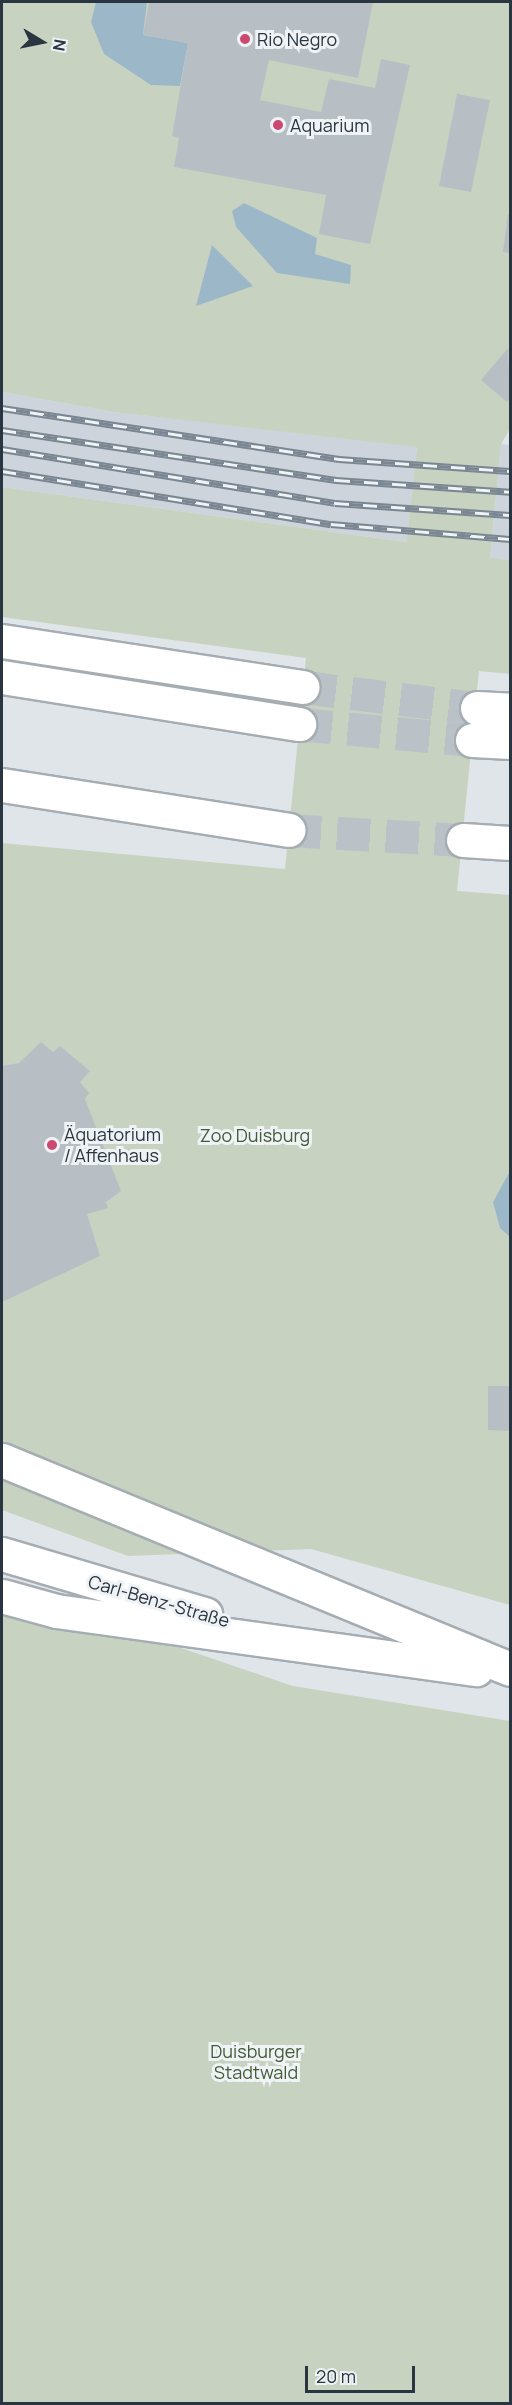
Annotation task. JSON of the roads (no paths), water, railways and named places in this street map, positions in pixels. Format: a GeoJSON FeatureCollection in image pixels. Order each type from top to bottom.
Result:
{"type":"FeatureCollection","features":[{"type":"Feature","properties":{"kind":"main road"},"geometry":{"type":"LineString","coordinates":[[2,641],[303,687]]}},
{"type":"Feature","properties":{"kind":"main road"},"geometry":{"type":"LineString","coordinates":[[2,677],[300,724]]}},
{"type":"Feature","properties":{"kind":"main road"},"geometry":{"type":"LineString","coordinates":[[477,708],[510,710]]}},
{"type":"Feature","properties":{"kind":"main road"},"geometry":{"type":"LineString","coordinates":[[472,740],[510,742]]}},
{"type":"Feature","properties":{"kind":"main road"},"geometry":{"type":"LineString","coordinates":[[2,785],[288,830]]}},
{"type":"Feature","properties":{"kind":"main road"},"geometry":{"type":"LineString","coordinates":[[463,840],[510,843]]}},
{"type":"Feature","properties":{"kind":"main road"},"geometry":{"type":"LineString","coordinates":[[2,1460],[510,1672]]}},
{"type":"Feature","properties":{"kind":"main road","name":"Carl-Benz-Straße"},"geometry":{"type":"LineString","coordinates":[[2,1554],[316,1645]]}},
{"type":"Feature","properties":{"kind":"main road","name":"Carl-Benz-Straße"},"geometry":{"type":"LineString","coordinates":[[2,1596],[56,1611],[510,1672]]}},
{"type":"Feature","properties":{"kind":"water"},"geometry":{"type":"Polygon","coordinates":[[[96,2],[147,2],[143,35],[188,43],[180,86],[151,85],[104,54],[91,22],[96,2]]]}},
{"type":"Feature","properties":{"kind":"water"},"geometry":{"type":"Polygon","coordinates":[[[244,203],[317,238],[315,254],[351,265],[350,284],[277,273],[236,227],[232,211],[244,203]]]}},
{"type":"Feature","properties":{"kind":"water"},"geometry":{"type":"Polygon","coordinates":[[[212,245],[253,286],[196,306],[212,245]]]}},
{"type":"Feature","properties":{"kind":"water"},"geometry":{"type":"Polygon","coordinates":[[[510,1171],[510,1237],[500,1228],[493,1202],[510,1171]]]}},
{"type":"Feature","properties":{"kind":"tunnel"},"geometry":{"type":"LineString","coordinates":[[303,687],[477,708]]}},
{"type":"Feature","properties":{"kind":"tunnel"},"geometry":{"type":"LineString","coordinates":[[299,724],[472,740]]}},
{"type":"Feature","properties":{"kind":"tunnel"},"geometry":{"type":"LineString","coordinates":[[288,830],[463,840]]}},
{"type":"Feature","properties":{"kind":"railway"},"geometry":{"type":"LineString","coordinates":[[2,408],[339,459],[510,471]]}},
{"type":"Feature","properties":{"kind":"railway"},"geometry":{"type":"LineString","coordinates":[[2,430],[336,480],[510,492]]}},
{"type":"Feature","properties":{"kind":"railway"},"geometry":{"type":"LineString","coordinates":[[2,449],[335,503],[510,515]]}},
{"type":"Feature","properties":{"kind":"railway"},"geometry":{"type":"LineString","coordinates":[[2,471],[331,524],[510,539]]}},
{"type":"Feature","properties":{"kind":"place","name":"Rio Negro"},"geometry":{"type":"Point","coordinates":[245,39]}},
{"type":"Feature","properties":{"kind":"place","name":"Aquarium"},"geometry":{"type":"Point","coordinates":[278,125]}},
{"type":"Feature","properties":{"kind":"place","name":"Äquatorium / Affenhaus"},"geometry":{"type":"Point","coordinates":[52,1145]}},
{"type":"Feature","properties":{"kind":"park label","name":"Zoo Duisburg"},"geometry":{"type":"Point","coordinates":[255,1135]}},
{"type":"Feature","properties":{"kind":"park label","name":"Duisburger Stadtwald"},"geometry":{"type":"Point","coordinates":[256,2062]}}]}
